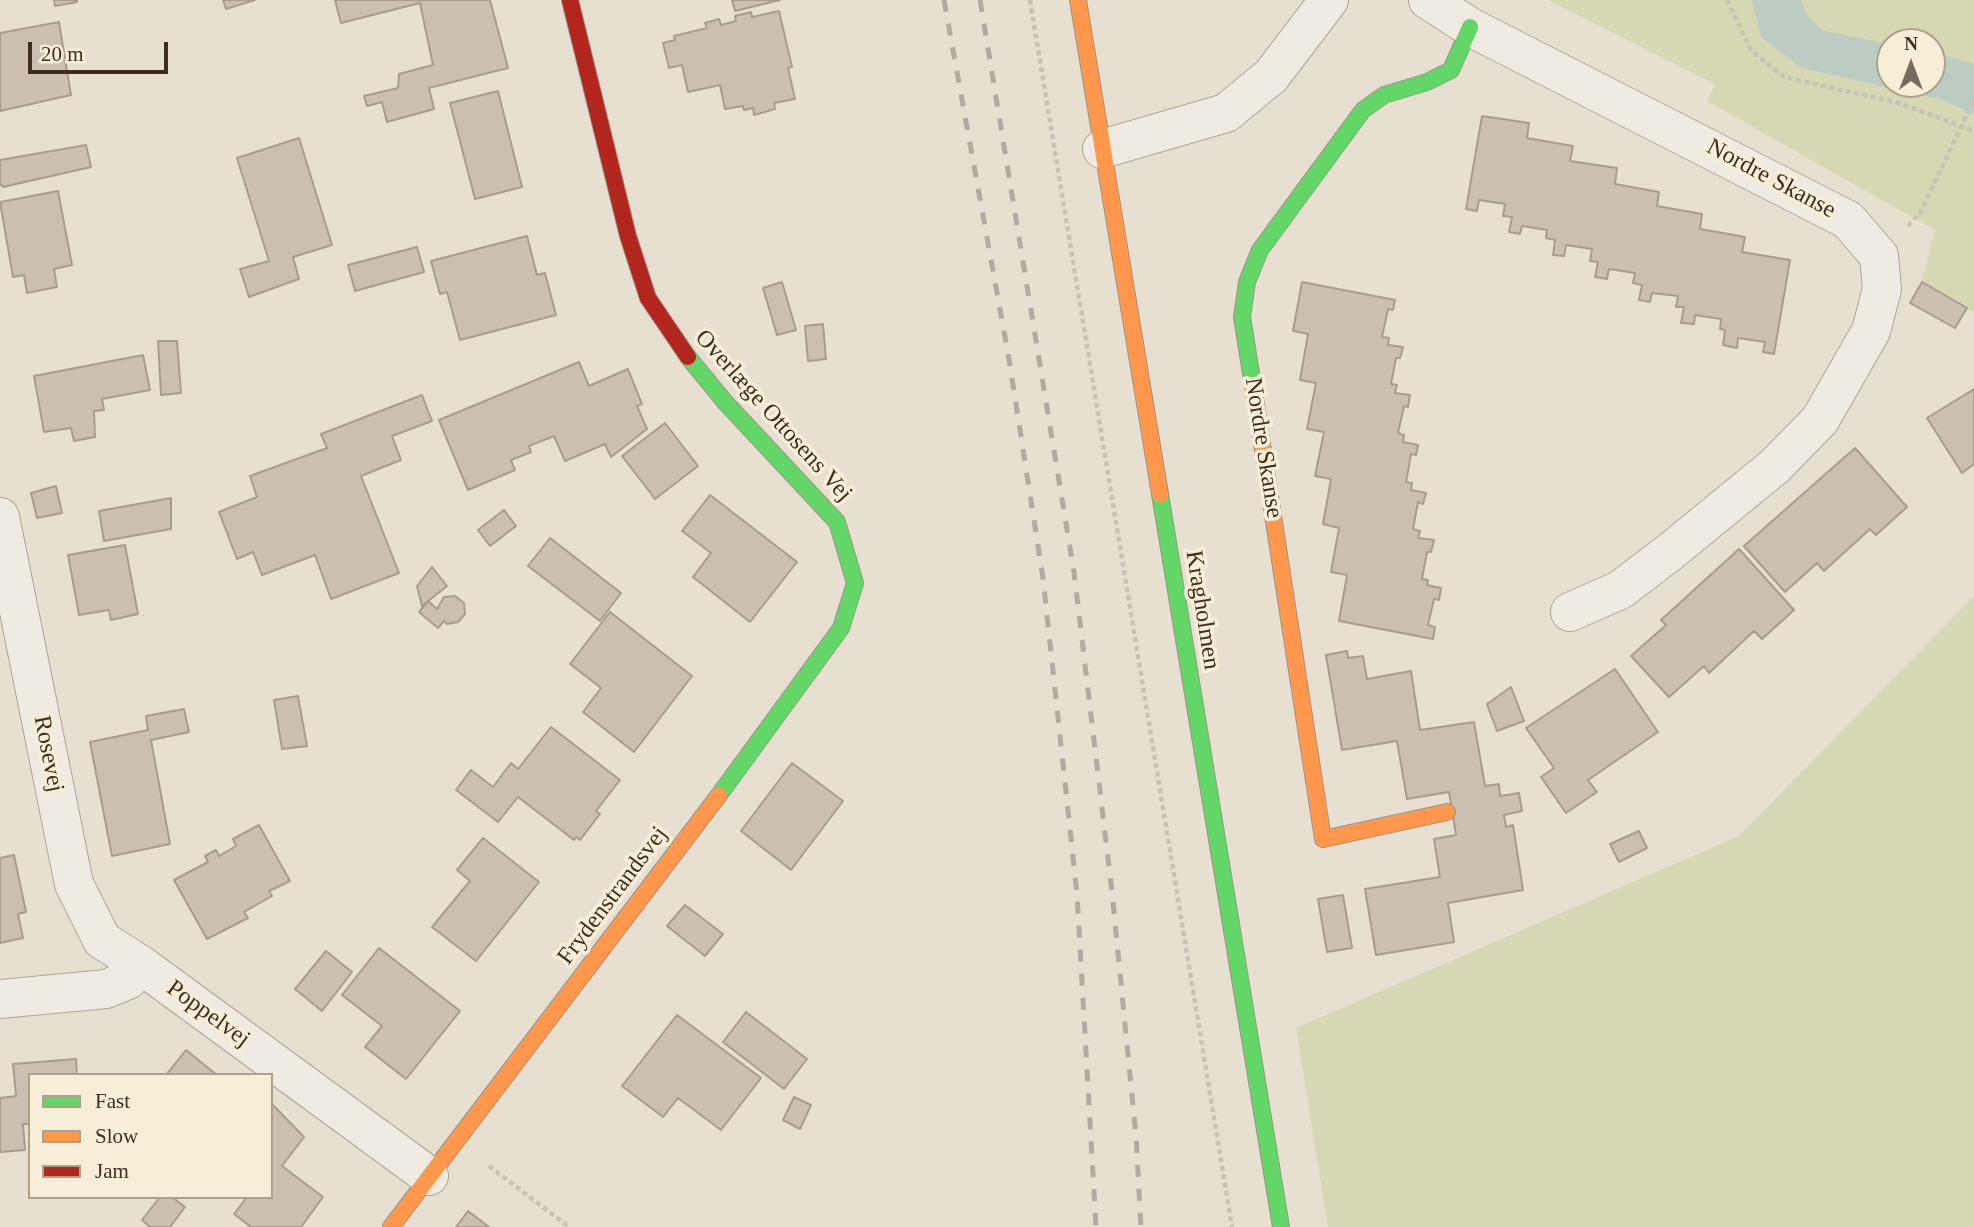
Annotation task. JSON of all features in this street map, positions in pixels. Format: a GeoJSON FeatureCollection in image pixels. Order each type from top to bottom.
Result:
{"type":"FeatureCollection","features":[{"type":"Feature","properties":{"kind":"street","name":"Overlæge Ottosens Vej"},"geometry":{"type":"LineString","coordinates":[[570,0],[628,236],[648,298],[678,345],[725,402],[837,522],[855,583]]}},
{"type":"Feature","properties":{"kind":"street","name":"Kragholmen"},"geometry":{"type":"LineString","coordinates":[[1078,0],[1281,1227]]}},
{"type":"Feature","properties":{"kind":"street"},"geometry":{"type":"LineString","coordinates":[[1102,149],[1226,113],[1271,76],[1329,0]]}},
{"type":"Feature","properties":{"kind":"street","name":"Nordre Skanse"},"geometry":{"type":"LineString","coordinates":[[1428,0],[1470,26],[1848,220],[1879,256]]}},
{"type":"Feature","properties":{"kind":"street","name":"Nordre Skanse"},"geometry":{"type":"LineString","coordinates":[[1447,812],[1323,839],[1242,317],[1247,282],[1260,250],[1363,110],[1384,95],[1427,82],[1451,70],[1470,26]]}},
{"type":"Feature","properties":{"kind":"street"},"geometry":{"type":"LineString","coordinates":[[1570,612],[1620,590],[1775,466],[1820,420],[1871,331],[1882,289],[1879,256]]}},
{"type":"Feature","properties":{"kind":"street","name":"Rosevej"},"geometry":{"type":"LineString","coordinates":[[0,517],[75,884],[103,940],[141,965]]}},
{"type":"Feature","properties":{"kind":"street","name":"Frydenstrandsvej"},"geometry":{"type":"LineString","coordinates":[[391,1227],[803,682],[841,628],[855,583]]}},
{"type":"Feature","properties":{"kind":"street","name":"Poppelvej"},"geometry":{"type":"LineString","coordinates":[[0,999],[106,989],[128,980],[141,965],[429,1176]]}},
{"type":"Feature","properties":{"kind":"path"},"geometry":{"type":"LineString","coordinates":[[1030,0],[1232,1227]]}},
{"type":"Feature","properties":{"kind":"path"},"geometry":{"type":"LineString","coordinates":[[1727,0],[1751,50],[1783,77],[1899,103],[1974,131]]}},
{"type":"Feature","properties":{"kind":"path"},"geometry":{"type":"LineString","coordinates":[[1879,256],[1920,213],[1974,100]]}},
{"type":"Feature","properties":{"kind":"path"},"geometry":{"type":"LineString","coordinates":[[455,1141],[569,1227]]}},
{"type":"Feature","properties":{"kind":"green space"},"geometry":{"type":"Polygon","coordinates":[[[1548,0],[1974,0],[1974,312],[1922,282],[1935,230],[1707,101],[1715,84],[1548,0]]]}},
{"type":"Feature","properties":{"kind":"green space"},"geometry":{"type":"Polygon","coordinates":[[[1974,596],[1974,1227],[1328,1227],[1296,1028],[1739,836],[1974,596]]]}},
{"type":"Feature","properties":{"kind":"shaded area"},"geometry":{"type":"Polygon","coordinates":[[[1752,0],[1801,0],[1806,14],[1821,30],[1876,41],[1876,85],[1802,68],[1761,37],[1752,0]]]}},
{"type":"Feature","properties":{"kind":"shaded area"},"geometry":{"type":"Polygon","coordinates":[[[1946,56],[1974,64],[1974,114],[1936,98],[1946,98],[1946,56]]]}},
{"type":"Feature","properties":{"kind":"building"},"geometry":{"type":"Polygon","coordinates":[[[54,0],[77,0],[77,2],[55,6],[54,0]]]}},
{"type":"Feature","properties":{"kind":"building"},"geometry":{"type":"Polygon","coordinates":[[[223,0],[255,0],[226,9],[223,0]]]}},
{"type":"Feature","properties":{"kind":"building"},"geometry":{"type":"Polygon","coordinates":[[[335,0],[490,0],[508,68],[429,88],[434,109],[387,122],[382,102],[367,106],[364,96],[398,88],[399,74],[433,65],[420,3],[341,23],[335,0]]]}},
{"type":"Feature","properties":{"kind":"building"},"geometry":{"type":"Polygon","coordinates":[[[732,0],[780,0],[735,11],[732,0]]]}},
{"type":"Feature","properties":{"kind":"building"},"geometry":{"type":"Polygon","coordinates":[[[779,11],[792,67],[788,68],[795,99],[774,103],[775,109],[754,115],[753,108],[744,110],[743,106],[725,109],[720,85],[688,92],[682,65],[669,68],[663,43],[675,40],[674,36],[707,28],[705,23],[719,19],[721,25],[736,21],[735,16],[751,12],[752,17],[779,11]]]}},
{"type":"Feature","properties":{"kind":"building"},"geometry":{"type":"Polygon","coordinates":[[[59,22],[71,95],[0,111],[0,33],[59,22]]]}},
{"type":"Feature","properties":{"kind":"building"},"geometry":{"type":"Polygon","coordinates":[[[498,91],[522,187],[475,199],[450,103],[498,91]]]}},
{"type":"Feature","properties":{"kind":"building"},"geometry":{"type":"Polygon","coordinates":[[[1482,116],[1529,123],[1527,138],[1573,146],[1570,161],[1617,168],[1615,184],[1659,192],[1657,206],[1702,214],[1700,229],[1745,237],[1742,252],[1790,260],[1774,354],[1763,352],[1765,342],[1738,338],[1737,348],[1723,345],[1725,330],[1720,329],[1721,319],[1695,315],[1694,324],[1681,323],[1684,307],[1676,307],[1678,296],[1652,293],[1650,302],[1639,300],[1642,285],[1633,283],[1635,273],[1609,269],[1607,279],[1595,277],[1598,262],[1590,261],[1592,249],[1566,245],[1564,256],[1553,255],[1555,240],[1546,238],[1547,230],[1522,226],[1520,234],[1509,232],[1512,217],[1503,216],[1505,204],[1479,200],[1477,211],[1466,209],[1482,116]]]}},
{"type":"Feature","properties":{"kind":"building"},"geometry":{"type":"Polygon","coordinates":[[[299,138],[332,245],[293,257],[299,279],[249,297],[240,269],[269,261],[237,158],[299,138]]]}},
{"type":"Feature","properties":{"kind":"building"},"geometry":{"type":"Polygon","coordinates":[[[86,145],[91,167],[3,187],[0,184],[0,160],[86,145]]]}},
{"type":"Feature","properties":{"kind":"building"},"geometry":{"type":"Polygon","coordinates":[[[58,191],[72,265],[54,269],[57,287],[27,293],[24,275],[13,277],[0,202],[58,191]]]}},
{"type":"Feature","properties":{"kind":"building"},"geometry":{"type":"Polygon","coordinates":[[[527,236],[537,275],[545,273],[556,315],[460,340],[447,292],[440,294],[431,261],[527,236]]]}},
{"type":"Feature","properties":{"kind":"building"},"geometry":{"type":"Polygon","coordinates":[[[417,247],[424,272],[355,291],[348,265],[417,247]]]}},
{"type":"Feature","properties":{"kind":"building"},"geometry":{"type":"Polygon","coordinates":[[[782,282],[796,330],[777,335],[763,288],[782,282]]]}},
{"type":"Feature","properties":{"kind":"building"},"geometry":{"type":"Polygon","coordinates":[[[1302,282],[1395,300],[1393,310],[1388,309],[1382,337],[1389,338],[1388,345],[1403,347],[1400,358],[1396,358],[1391,384],[1397,385],[1395,393],[1410,395],[1408,407],[1404,406],[1398,433],[1404,435],[1403,442],[1418,445],[1416,455],[1411,454],[1406,482],[1412,483],[1411,490],[1426,493],[1423,504],[1418,502],[1413,529],[1420,531],[1418,538],[1434,540],[1431,552],[1427,552],[1422,579],[1428,580],[1427,585],[1441,588],[1439,600],[1434,599],[1428,625],[1435,627],[1433,639],[1339,621],[1347,575],[1331,572],[1339,528],[1323,524],[1331,479],[1315,476],[1324,432],[1307,429],[1316,383],[1300,380],[1308,334],[1293,331],[1302,282]]]}},
{"type":"Feature","properties":{"kind":"building"},"geometry":{"type":"Polygon","coordinates":[[[1922,282],[1967,308],[1955,328],[1910,303],[1922,282]]]}},
{"type":"Feature","properties":{"kind":"building"},"geometry":{"type":"Polygon","coordinates":[[[823,324],[826,359],[808,361],[805,326],[823,324]]]}},
{"type":"Feature","properties":{"kind":"building"},"geometry":{"type":"Polygon","coordinates":[[[158,341],[177,341],[181,393],[161,395],[158,341]]]}},
{"type":"Feature","properties":{"kind":"building"},"geometry":{"type":"Polygon","coordinates":[[[143,355],[150,390],[102,399],[104,410],[94,411],[95,437],[74,441],[71,428],[44,432],[34,376],[143,355]]]}},
{"type":"Feature","properties":{"kind":"building"},"geometry":{"type":"Polygon","coordinates":[[[579,362],[589,386],[628,369],[642,404],[637,406],[647,429],[611,457],[605,444],[565,461],[554,436],[529,446],[531,452],[511,460],[515,470],[468,490],[439,420],[579,362]]]}},
{"type":"Feature","properties":{"kind":"building"},"geometry":{"type":"Polygon","coordinates":[[[1974,389],[1974,464],[1962,473],[1927,418],[1974,389]]]}},
{"type":"Feature","properties":{"kind":"building"},"geometry":{"type":"Polygon","coordinates":[[[422,395],[432,421],[392,436],[401,460],[361,476],[399,573],[331,599],[315,555],[262,575],[253,552],[237,559],[219,512],[257,497],[250,476],[327,448],[321,434],[422,395]]]}},
{"type":"Feature","properties":{"kind":"building"},"geometry":{"type":"Polygon","coordinates":[[[665,423],[698,466],[655,499],[622,456],[665,423]]]}},
{"type":"Feature","properties":{"kind":"building"},"geometry":{"type":"Polygon","coordinates":[[[1855,448],[1907,507],[1876,535],[1870,529],[1824,571],[1817,563],[1785,592],[1744,546],[1855,448]]]}},
{"type":"Feature","properties":{"kind":"building"},"geometry":{"type":"Polygon","coordinates":[[[56,486],[62,513],[37,518],[31,493],[56,486]]]}},
{"type":"Feature","properties":{"kind":"building"},"geometry":{"type":"Polygon","coordinates":[[[710,495],[797,562],[750,622],[693,577],[711,553],[682,531],[710,495]]]}},
{"type":"Feature","properties":{"kind":"building"},"geometry":{"type":"Polygon","coordinates":[[[171,498],[171,529],[104,541],[99,511],[171,498]]]}},
{"type":"Feature","properties":{"kind":"building"},"geometry":{"type":"Polygon","coordinates":[[[504,510],[516,526],[490,546],[478,530],[504,510]]]}},
{"type":"Feature","properties":{"kind":"building"},"geometry":{"type":"Polygon","coordinates":[[[550,538],[621,593],[600,621],[528,566],[550,538]]]}},
{"type":"Feature","properties":{"kind":"building"},"geometry":{"type":"Polygon","coordinates":[[[125,545],[138,614],[111,620],[109,610],[79,615],[68,555],[125,545]]]}},
{"type":"Feature","properties":{"kind":"building"},"geometry":{"type":"Polygon","coordinates":[[[1739,549],[1794,610],[1762,639],[1754,631],[1709,673],[1704,666],[1669,697],[1631,656],[1666,625],[1661,620],[1739,549]]]}},
{"type":"Feature","properties":{"kind":"building"},"geometry":{"type":"Polygon","coordinates":[[[432,567],[447,586],[422,606],[417,586],[432,567]]]}},
{"type":"Feature","properties":{"kind":"building"},"geometry":{"type":"Polygon","coordinates":[[[455,596],[464,603],[465,614],[458,622],[447,624],[444,621],[438,628],[419,612],[428,601],[437,609],[444,597],[455,596]]]}},
{"type":"Feature","properties":{"kind":"building"},"geometry":{"type":"Polygon","coordinates":[[[610,612],[692,676],[634,752],[583,712],[601,688],[570,664],[610,612]]]}},
{"type":"Feature","properties":{"kind":"building"},"geometry":{"type":"Polygon","coordinates":[[[1347,651],[1348,658],[1363,656],[1367,679],[1411,671],[1420,730],[1474,722],[1485,786],[1499,784],[1500,796],[1519,793],[1522,811],[1504,815],[1506,827],[1513,825],[1523,890],[1448,903],[1454,942],[1376,955],[1365,889],[1440,877],[1434,839],[1456,835],[1449,792],[1407,799],[1397,741],[1342,750],[1326,655],[1347,651]]]}},
{"type":"Feature","properties":{"kind":"building"},"geometry":{"type":"Polygon","coordinates":[[[1615,669],[1658,732],[1588,780],[1597,792],[1566,813],[1541,777],[1554,768],[1526,728],[1615,669]]]}},
{"type":"Feature","properties":{"kind":"building"},"geometry":{"type":"Polygon","coordinates":[[[1511,687],[1524,721],[1497,731],[1487,704],[1511,687]]]}},
{"type":"Feature","properties":{"kind":"building"},"geometry":{"type":"Polygon","coordinates":[[[298,696],[307,746],[282,749],[274,700],[298,696]]]}},
{"type":"Feature","properties":{"kind":"building"},"geometry":{"type":"Polygon","coordinates":[[[184,709],[189,732],[151,740],[170,844],[112,856],[90,742],[148,730],[146,716],[184,709]]]}},
{"type":"Feature","properties":{"kind":"building"},"geometry":{"type":"Polygon","coordinates":[[[551,727],[620,780],[596,811],[600,814],[580,840],[576,837],[574,840],[518,797],[498,822],[456,790],[471,770],[493,787],[511,763],[518,769],[551,727]]]}},
{"type":"Feature","properties":{"kind":"building"},"geometry":{"type":"Polygon","coordinates":[[[792,763],[843,801],[791,870],[741,831],[792,763]]]}},
{"type":"Feature","properties":{"kind":"building"},"geometry":{"type":"Polygon","coordinates":[[[259,825],[290,881],[269,891],[272,896],[244,912],[248,918],[207,939],[174,880],[208,862],[205,856],[216,850],[219,856],[236,846],[233,839],[259,825]]]}},
{"type":"Feature","properties":{"kind":"building"},"geometry":{"type":"Polygon","coordinates":[[[1639,831],[1647,848],[1619,862],[1610,844],[1639,831]]]}},
{"type":"Feature","properties":{"kind":"building"},"geometry":{"type":"Polygon","coordinates":[[[483,838],[539,882],[476,961],[432,927],[470,881],[457,870],[483,838]]]}},
{"type":"Feature","properties":{"kind":"building"},"geometry":{"type":"Polygon","coordinates":[[[14,855],[26,912],[18,914],[23,938],[0,943],[0,858],[14,855]]]}},
{"type":"Feature","properties":{"kind":"building"},"geometry":{"type":"Polygon","coordinates":[[[1343,895],[1352,948],[1327,952],[1318,899],[1343,895]]]}},
{"type":"Feature","properties":{"kind":"building"},"geometry":{"type":"Polygon","coordinates":[[[685,905],[723,934],[705,956],[667,926],[685,905]]]}},
{"type":"Feature","properties":{"kind":"building"},"geometry":{"type":"Polygon","coordinates":[[[379,948],[460,1011],[406,1079],[365,1047],[382,1026],[342,995],[379,948]]]}},
{"type":"Feature","properties":{"kind":"building"},"geometry":{"type":"Polygon","coordinates":[[[326,951],[352,972],[322,1011],[295,989],[326,951]]]}},
{"type":"Feature","properties":{"kind":"building"},"geometry":{"type":"Polygon","coordinates":[[[746,1012],[807,1059],[784,1089],[723,1042],[746,1012]]]}},
{"type":"Feature","properties":{"kind":"building"},"geometry":{"type":"Polygon","coordinates":[[[677,1015],[761,1078],[721,1130],[678,1098],[663,1117],[622,1086],[677,1015]]]}},
{"type":"Feature","properties":{"kind":"building"},"geometry":{"type":"Polygon","coordinates":[[[186,1050],[215,1073],[168,1073],[186,1050]]]}},
{"type":"Feature","properties":{"kind":"building"},"geometry":{"type":"Polygon","coordinates":[[[76,1059],[77,1073],[28,1073],[28,1124],[23,1124],[25,1150],[0,1152],[0,1098],[16,1096],[13,1064],[76,1059]]]}},
{"type":"Feature","properties":{"kind":"building"},"geometry":{"type":"Polygon","coordinates":[[[794,1097],[811,1105],[800,1129],[783,1120],[794,1097]]]}},
{"type":"Feature","properties":{"kind":"building"},"geometry":{"type":"Polygon","coordinates":[[[273,1105],[304,1137],[282,1166],[323,1197],[301,1227],[251,1227],[234,1214],[245,1199],[273,1199],[273,1105]]]}},
{"type":"Feature","properties":{"kind":"building"},"geometry":{"type":"Polygon","coordinates":[[[158,1199],[175,1199],[185,1207],[170,1227],[150,1227],[142,1220],[158,1199]]]}},
{"type":"Feature","properties":{"kind":"building"},"geometry":{"type":"Polygon","coordinates":[[[468,1211],[489,1227],[456,1227],[468,1211]]]}},
{"type":"Feature","properties":{"kind":"railway"},"geometry":{"type":"LineString","coordinates":[[944,0],[1009,359],[1043,578],[1077,894],[1096,1227]]}},
{"type":"Feature","properties":{"kind":"railway"},"geometry":{"type":"LineString","coordinates":[[980,0],[1074,572],[1112,892],[1136,1136],[1141,1227]]}},
{"type":"Feature","properties":{"kind":"traffic: fast"},"geometry":{"type":"LineString","coordinates":[[1253,386],[1242,317],[1247,282],[1260,250],[1363,110],[1384,95],[1427,82],[1451,70],[1470,27]]}},
{"type":"Feature","properties":{"kind":"traffic: fast"},"geometry":{"type":"LineString","coordinates":[[688,357],[725,402],[837,522],[855,583],[841,628],[719,795]]}},
{"type":"Feature","properties":{"kind":"traffic: fast"},"geometry":{"type":"LineString","coordinates":[[1160,494],[1281,1227]]}},
{"type":"Feature","properties":{"kind":"traffic: slow"},"geometry":{"type":"LineString","coordinates":[[1078,0],[1160,494]]}},
{"type":"Feature","properties":{"kind":"traffic: slow"},"geometry":{"type":"LineString","coordinates":[[1253,386],[1323,839],[1447,812]]}},
{"type":"Feature","properties":{"kind":"traffic: slow"},"geometry":{"type":"LineString","coordinates":[[391,1227],[719,795]]}},
{"type":"Feature","properties":{"kind":"traffic: jam"},"geometry":{"type":"LineString","coordinates":[[570,0],[628,236],[648,298],[688,357]]}}]}
